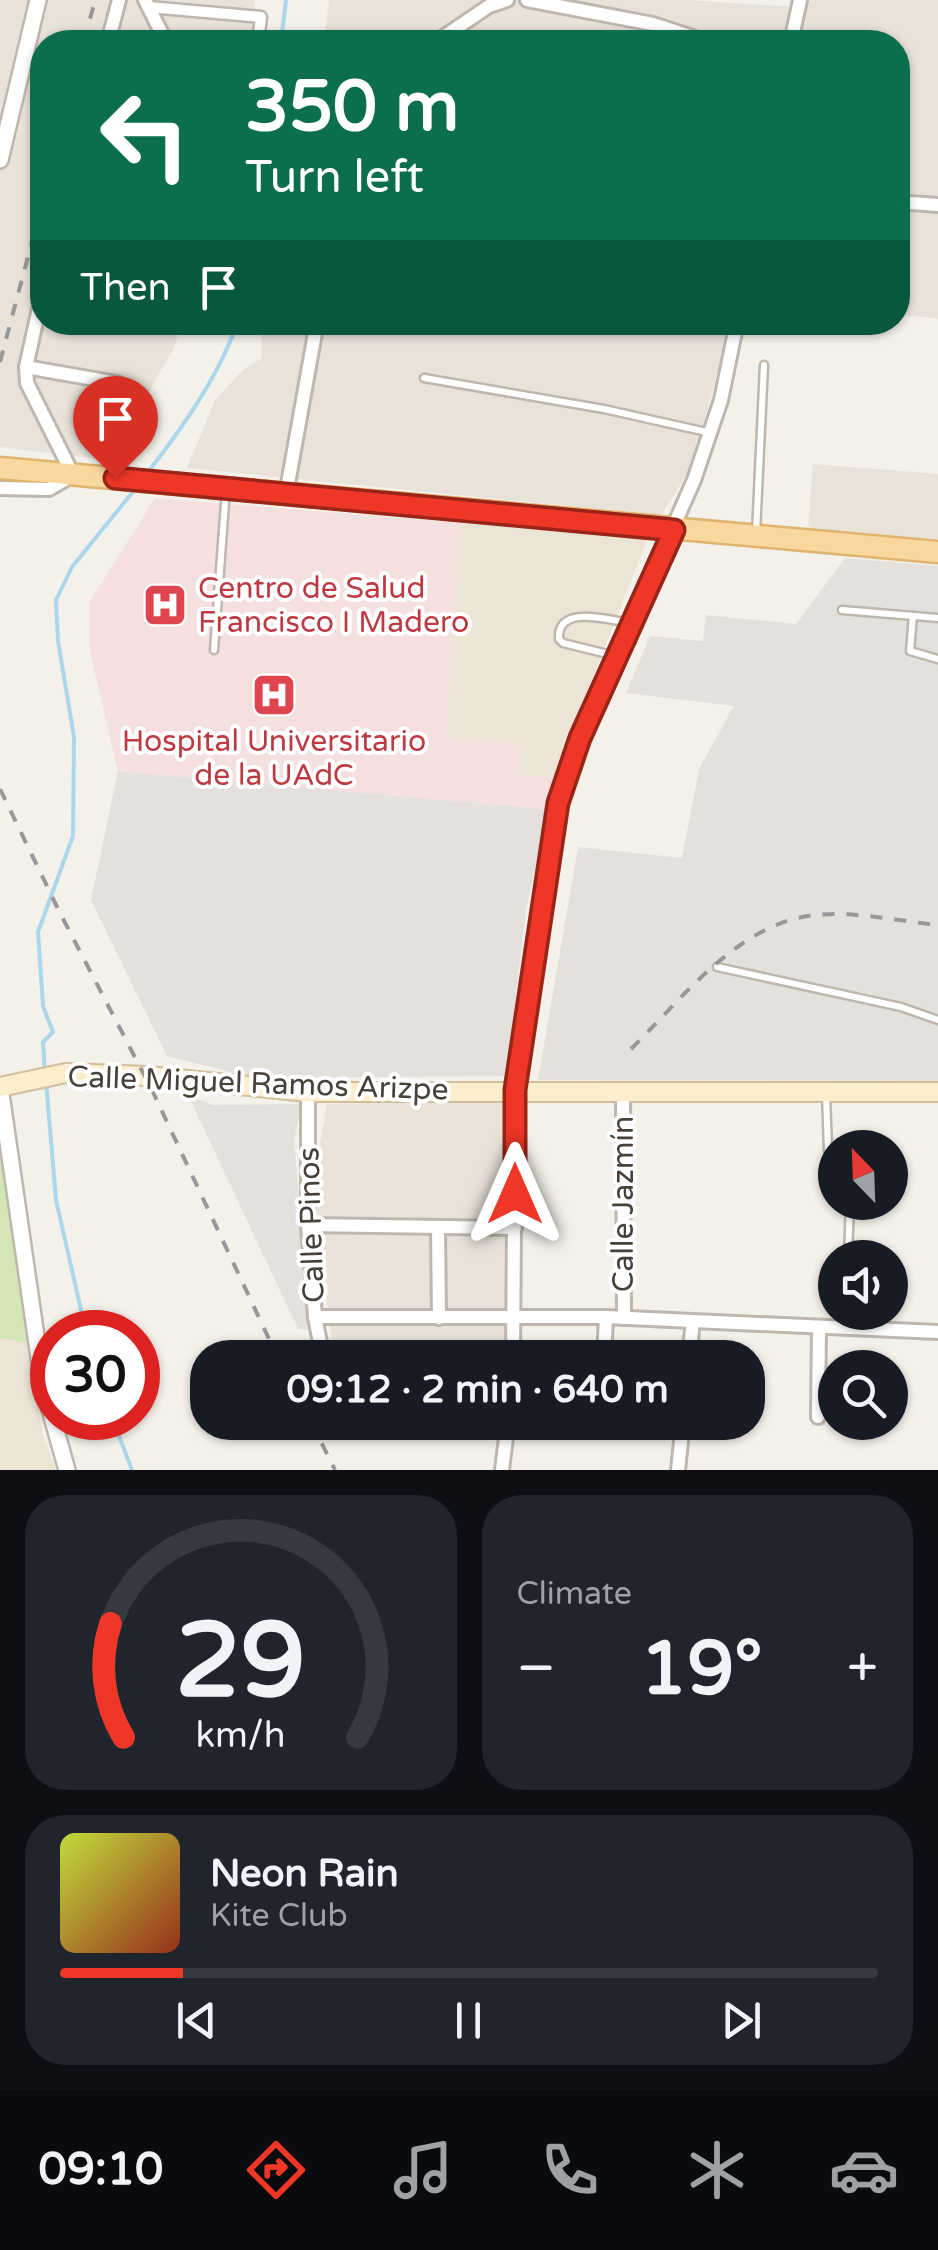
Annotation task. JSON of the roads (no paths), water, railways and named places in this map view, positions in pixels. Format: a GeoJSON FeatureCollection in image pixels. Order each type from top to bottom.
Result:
{"type":"FeatureCollection","features":[{"type":"Feature","properties":{"kind":"main road"},"geometry":{"type":"LineString","coordinates":[[0,468],[938,552]]}},
{"type":"Feature","properties":{"kind":"main road","name":"Calle Miguel Ramos Arizpe"},"geometry":{"type":"LineString","coordinates":[[0,1087],[66,1074],[148,1076],[308,1092],[938,1092]]}},
{"type":"Feature","properties":{"kind":"street"},"geometry":{"type":"LineString","coordinates":[[31,30],[38,0]]}},
{"type":"Feature","properties":{"kind":"street"},"geometry":{"type":"LineString","coordinates":[[111,30],[119,0]]}},
{"type":"Feature","properties":{"kind":"street"},"geometry":{"type":"LineString","coordinates":[[453,30],[488,6],[507,0]]}},
{"type":"Feature","properties":{"kind":"street"},"geometry":{"type":"LineString","coordinates":[[526,0],[672,30]]}},
{"type":"Feature","properties":{"kind":"street"},"geometry":{"type":"LineString","coordinates":[[794,30],[800,0]]}},
{"type":"Feature","properties":{"kind":"street"},"geometry":{"type":"LineString","coordinates":[[147,4],[160,30]]}},
{"type":"Feature","properties":{"kind":"street"},"geometry":{"type":"LineString","coordinates":[[147,4],[261,17],[259,30]]}},
{"type":"Feature","properties":{"kind":"street"},"geometry":{"type":"LineString","coordinates":[[0,160],[30,34]]}},
{"type":"Feature","properties":{"kind":"street"},"geometry":{"type":"LineString","coordinates":[[910,203],[938,205]]}},
{"type":"Feature","properties":{"kind":"street"},"geometry":{"type":"LineString","coordinates":[[0,488],[49,489],[73,475],[33,400],[26,367],[33,335]]}},
{"type":"Feature","properties":{"kind":"street"},"geometry":{"type":"LineString","coordinates":[[286,495],[315,335]]}},
{"type":"Feature","properties":{"kind":"street"},"geometry":{"type":"LineString","coordinates":[[513,1340],[515,1090],[558,803],[580,738],[674,530],[711,433],[734,335]]}},
{"type":"Feature","properties":{"kind":"street"},"geometry":{"type":"LineString","coordinates":[[26,367],[117,382]]}},
{"type":"Feature","properties":{"kind":"street"},"geometry":{"type":"LineString","coordinates":[[0,1087],[43,1385],[66,1470]]}},
{"type":"Feature","properties":{"kind":"street","name":"Calle Jazmín"},"geometry":{"type":"LineString","coordinates":[[622,1090],[624,1318]]}},
{"type":"Feature","properties":{"kind":"street","name":"Calle Pinos"},"geometry":{"type":"LineString","coordinates":[[308,1092],[308,1226],[320,1340]]}},
{"type":"Feature","properties":{"kind":"street"},"geometry":{"type":"LineString","coordinates":[[308,1226],[514,1228]]}},
{"type":"Feature","properties":{"kind":"street"},"geometry":{"type":"LineString","coordinates":[[438,1227],[438,1318]]}},
{"type":"Feature","properties":{"kind":"street"},"geometry":{"type":"LineString","coordinates":[[605,1340],[606,1317]]}},
{"type":"Feature","properties":{"kind":"street"},"geometry":{"type":"LineString","coordinates":[[315,1318],[606,1317],[818,1327]]}},
{"type":"Feature","properties":{"kind":"street"},"geometry":{"type":"LineString","coordinates":[[691,1340],[693,1321]]}},
{"type":"Feature","properties":{"kind":"street"},"geometry":{"type":"LineString","coordinates":[[890,1330],[938,1332]]}},
{"type":"Feature","properties":{"kind":"street"},"geometry":{"type":"LineString","coordinates":[[502,1470],[506,1440]]}},
{"type":"Feature","properties":{"kind":"street"},"geometry":{"type":"LineString","coordinates":[[678,1470],[681,1440]]}},
{"type":"Feature","properties":{"kind":"lane"},"geometry":{"type":"LineString","coordinates":[[756,536],[764,365]]}},
{"type":"Feature","properties":{"kind":"lane"},"geometry":{"type":"LineString","coordinates":[[424,378],[604,409],[711,433]]}},
{"type":"Feature","properties":{"kind":"lane"},"geometry":{"type":"LineString","coordinates":[[214,650],[226,488]]}},
{"type":"Feature","properties":{"kind":"lane"},"geometry":{"type":"LineString","coordinates":[[842,610],[938,618]]}},
{"type":"Feature","properties":{"kind":"lane"},"geometry":{"type":"LineString","coordinates":[[912,616],[910,651],[938,659]]}},
{"type":"Feature","properties":{"kind":"lane"},"geometry":{"type":"LineString","coordinates":[[616,656],[563,642],[559,628],[563,622],[577,617],[631,623]]}},
{"type":"Feature","properties":{"kind":"lane"},"geometry":{"type":"LineString","coordinates":[[717,967],[900,1007],[938,1020]]}},
{"type":"Feature","properties":{"kind":"lane"},"geometry":{"type":"LineString","coordinates":[[826,1092],[827,1130]]}},
{"type":"Feature","properties":{"kind":"waterway"},"geometry":{"type":"LineString","coordinates":[[282,30],[286,0]]}},
{"type":"Feature","properties":{"kind":"waterway"},"geometry":{"type":"LineString","coordinates":[[148,472],[199,400],[232,335]]}},
{"type":"Feature","properties":{"kind":"waterway"},"geometry":{"type":"LineString","coordinates":[[45,1072],[43,1042],[53,1032],[43,1006],[38,932],[73,836],[74,737],[58,641],[56,600],[72,567],[136,488]]}},
{"type":"Feature","properties":{"kind":"waterway"},"geometry":{"type":"LineString","coordinates":[[46,1081],[56,1200],[81,1310]]}},
{"type":"Feature","properties":{"kind":"waterway"},"geometry":{"type":"LineString","coordinates":[[120,1440],[132,1470]]}},
{"type":"Feature","properties":{"kind":"railway"},"geometry":{"type":"LineString","coordinates":[[87,30],[95,0]]}},
{"type":"Feature","properties":{"kind":"railway"},"geometry":{"type":"LineString","coordinates":[[0,362],[30,249]]}},
{"type":"Feature","properties":{"kind":"railway"},"geometry":{"type":"LineString","coordinates":[[0,789],[152,1090],[270,1340]]}},
{"type":"Feature","properties":{"kind":"railway"},"geometry":{"type":"LineString","coordinates":[[631,1049],[713,966],[761,932],[787,921],[845,914],[938,925]]}},
{"type":"Feature","properties":{"kind":"railway"},"geometry":{"type":"LineString","coordinates":[[320,1440],[335,1470]]}},
{"type":"Feature","properties":{"kind":"place","name":"Centro de Salud Francisco I Madero"},"geometry":{"type":"Point","coordinates":[165,605]}},
{"type":"Feature","properties":{"kind":"place","name":"Hospital Universitario de la UAdC"},"geometry":{"type":"Point","coordinates":[274,695]}}]}
